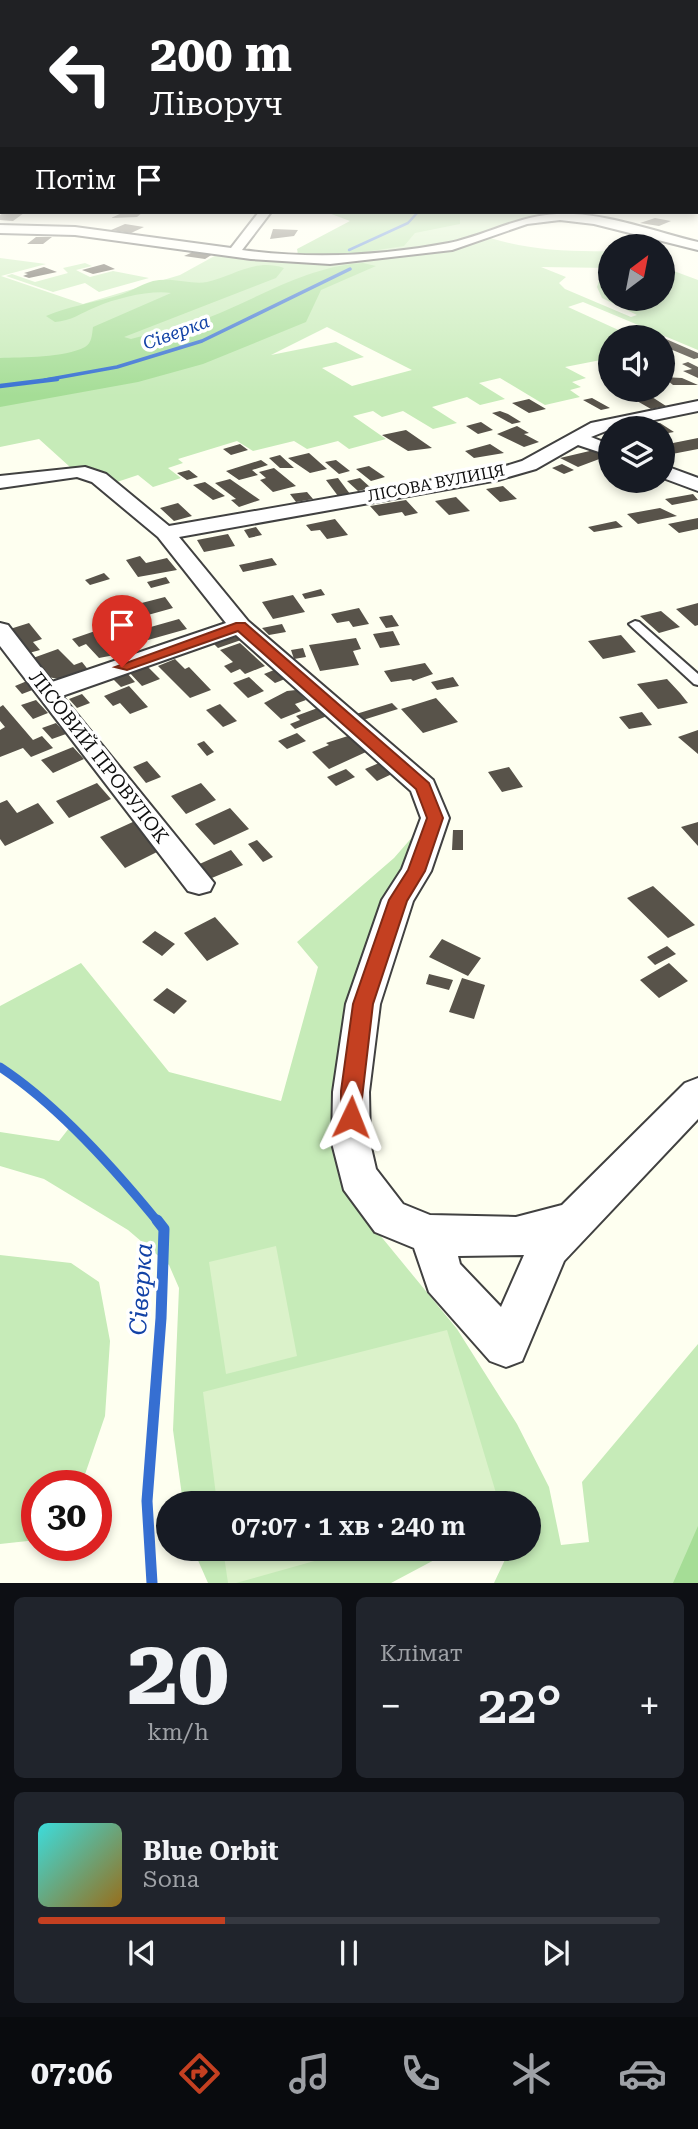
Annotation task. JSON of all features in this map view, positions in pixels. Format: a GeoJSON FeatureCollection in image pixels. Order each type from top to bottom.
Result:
{"type":"FeatureCollection","features":[{"type":"Feature","properties":{"kind":"street"},"geometry":{"type":"LineString","coordinates":[[210,248],[290,258],[372,257],[439,248]]}},
{"type":"Feature","properties":{"kind":"street","name":"ЛІСОВА ВУЛИЦЯ"},"geometry":{"type":"LineString","coordinates":[[165,533],[498,474],[529,465],[577,438],[622,420],[698,406]]}},
{"type":"Feature","properties":{"kind":"street"},"geometry":{"type":"LineString","coordinates":[[577,438],[598,446]]}},
{"type":"Feature","properties":{"kind":"street"},"geometry":{"type":"LineString","coordinates":[[0,482],[61,472],[88,472],[99,478],[165,533],[240,626],[423,787],[435,818],[416,871],[398,900],[363,1004],[351,1091],[351,1143],[358,1177],[389,1218],[430,1235],[516,1237],[575,1221]]}},
{"type":"Feature","properties":{"kind":"street"},"geometry":{"type":"LineString","coordinates":[[675,476],[698,485]]}},
{"type":"Feature","properties":{"kind":"street"},"geometry":{"type":"LineString","coordinates":[[48,692],[240,626]]}},
{"type":"Feature","properties":{"kind":"street","name":"ЛІСОВИЙ ПРОВУЛОК"},"geometry":{"type":"LineString","coordinates":[[0,630],[199,883]]}},
{"type":"Feature","properties":{"kind":"street"},"geometry":{"type":"LineString","coordinates":[[430,1235],[444,1277],[506,1345],[549,1247],[698,1094]]}},
{"type":"Feature","properties":{"kind":"lane"},"geometry":{"type":"LineString","coordinates":[[635,624],[698,681]]}},
{"type":"Feature","properties":{"kind":"green space"},"geometry":{"type":"Polygon","coordinates":[[[311,248],[424,248],[331,258],[291,255],[311,248]]]}},
{"type":"Feature","properties":{"kind":"green space"},"geometry":{"type":"Polygon","coordinates":[[[392,248],[345,255],[298,254],[297,249],[392,248]]]}},
{"type":"Feature","properties":{"kind":"green space"},"geometry":{"type":"Polygon","coordinates":[[[444,248],[598,251],[598,268],[541,267],[566,277],[559,283],[565,289],[598,303],[598,308],[583,302],[568,307],[607,325],[598,325],[598,361],[565,367],[586,378],[572,382],[581,387],[570,390],[580,397],[545,405],[500,378],[479,383],[505,399],[480,405],[467,397],[432,407],[457,423],[433,429],[403,411],[382,417],[373,411],[353,416],[386,439],[349,449],[338,441],[307,449],[294,441],[253,451],[237,441],[178,459],[183,463],[168,468],[181,478],[153,487],[138,475],[117,482],[107,473],[70,467],[39,439],[0,447],[0,258],[46,264],[1,276],[83,304],[180,275],[220,253],[284,260],[444,248]],[[327,327],[271,355],[336,342],[364,357],[322,368],[352,386],[412,370],[327,327]]]}},
{"type":"Feature","properties":{"kind":"green space"},"geometry":{"type":"Polygon","coordinates":[[[85,263],[92,266],[76,270],[90,277],[113,271],[149,278],[99,292],[85,283],[53,292],[6,276],[12,274],[35,282],[68,273],[63,268],[85,263]]]}},
{"type":"Feature","properties":{"kind":"green space"},"geometry":{"type":"Polygon","coordinates":[[[363,263],[376,266],[321,290],[306,322],[203,364],[138,382],[0,407],[0,358],[76,351],[89,343],[93,327],[171,293],[123,298],[61,321],[55,322],[46,316],[118,296],[153,281],[201,283],[254,266],[273,265],[284,268],[276,278],[124,337],[131,339],[209,317],[325,269],[363,263]]]}},
{"type":"Feature","properties":{"kind":"green space"},"geometry":{"type":"Polygon","coordinates":[[[676,272],[698,280],[698,350],[675,340],[675,325],[638,325],[607,312],[619,312],[631,317],[637,315],[631,312],[676,312],[676,272]]]}},
{"type":"Feature","properties":{"kind":"green space"},"geometry":{"type":"Polygon","coordinates":[[[428,819],[367,956],[370,1223],[457,1329],[517,1424],[549,1487],[561,1545],[589,1542],[582,1482],[698,1344],[698,1583],[494,1583],[504,1561],[541,1561],[541,1491],[181,1491],[173,1430],[179,1288],[169,1265],[128,1230],[44,1179],[0,1166],[0,1132],[59,1141],[73,1123],[0,1063],[0,1006],[81,963],[169,1072],[281,1101],[318,967],[297,942],[394,858],[428,819]]]}},
{"type":"Feature","properties":{"kind":"green space"},"geometry":{"type":"Polygon","coordinates":[[[276,1246],[297,1356],[226,1374],[209,1262],[276,1246]]]}},
{"type":"Feature","properties":{"kind":"green space"},"geometry":{"type":"Polygon","coordinates":[[[0,1255],[71,1263],[99,1282],[110,1341],[105,1416],[86,1470],[21,1470],[21,1542],[0,1544],[0,1255]]]}},
{"type":"Feature","properties":{"kind":"green space"},"geometry":{"type":"Polygon","coordinates":[[[447,1330],[495,1491],[215,1491],[203,1392],[447,1330]]]}},
{"type":"Feature","properties":{"kind":"green space"},"geometry":{"type":"Polygon","coordinates":[[[698,1526],[698,1583],[673,1583],[698,1526]]]}},
{"type":"Feature","properties":{"kind":"green space"},"geometry":{"type":"Polygon","coordinates":[[[198,1561],[432,1561],[391,1583],[208,1583],[198,1561]]]}},
{"type":"Feature","properties":{"kind":"green space"},"geometry":{"type":"Polygon","coordinates":[[[225,1561],[314,1561],[236,1583],[228,1583],[225,1561]]]}},
{"type":"Feature","properties":{"kind":"building"},"geometry":{"type":"Polygon","coordinates":[[[193,252],[213,254],[205,259],[184,256],[193,252]]]}},
{"type":"Feature","properties":{"kind":"building"},"geometry":{"type":"Polygon","coordinates":[[[104,264],[115,269],[93,274],[82,270],[104,264]]]}},
{"type":"Feature","properties":{"kind":"building"},"geometry":{"type":"Polygon","coordinates":[[[44,267],[57,272],[29,278],[23,276],[28,274],[24,273],[44,267]]]}},
{"type":"Feature","properties":{"kind":"building"},"geometry":{"type":"Polygon","coordinates":[[[675,343],[698,353],[698,358],[694,359],[675,351],[675,343]]]}},
{"type":"Feature","properties":{"kind":"building"},"geometry":{"type":"Polygon","coordinates":[[[688,362],[698,367],[698,378],[683,371],[692,369],[682,364],[688,362]]]}},
{"type":"Feature","properties":{"kind":"building"},"geometry":{"type":"Polygon","coordinates":[[[675,378],[682,378],[698,385],[675,385],[675,378]]]}},
{"type":"Feature","properties":{"kind":"building"},"geometry":{"type":"Polygon","coordinates":[[[592,398],[610,408],[601,410],[583,400],[592,398]]]}},
{"type":"Feature","properties":{"kind":"building"},"geometry":{"type":"Polygon","coordinates":[[[529,399],[546,409],[529,413],[512,403],[529,399]]]}},
{"type":"Feature","properties":{"kind":"building"},"geometry":{"type":"Polygon","coordinates":[[[639,402],[660,402],[666,406],[651,409],[639,402]]]}},
{"type":"Feature","properties":{"kind":"building"},"geometry":{"type":"Polygon","coordinates":[[[500,411],[521,422],[512,424],[492,413],[500,411]]]}},
{"type":"Feature","properties":{"kind":"building"},"geometry":{"type":"Polygon","coordinates":[[[481,422],[493,430],[478,434],[466,426],[481,422]]]}},
{"type":"Feature","properties":{"kind":"building"},"geometry":{"type":"Polygon","coordinates":[[[517,426],[529,433],[524,434],[539,442],[524,447],[497,434],[517,426]]]}},
{"type":"Feature","properties":{"kind":"building"},"geometry":{"type":"Polygon","coordinates":[[[406,430],[432,448],[408,451],[382,435],[406,430]]]}},
{"type":"Feature","properties":{"kind":"building"},"geometry":{"type":"Polygon","coordinates":[[[698,438],[698,449],[675,453],[675,443],[698,438]]]}},
{"type":"Feature","properties":{"kind":"building"},"geometry":{"type":"Polygon","coordinates":[[[240,444],[248,450],[231,455],[223,449],[240,444]]]}},
{"type":"Feature","properties":{"kind":"building"},"geometry":{"type":"Polygon","coordinates":[[[490,444],[504,453],[474,458],[465,451],[490,444]]]}},
{"type":"Feature","properties":{"kind":"building"},"geometry":{"type":"Polygon","coordinates":[[[598,449],[598,460],[578,467],[560,458],[598,449]]]}},
{"type":"Feature","properties":{"kind":"building"},"geometry":{"type":"Polygon","coordinates":[[[309,453],[327,469],[310,473],[288,458],[309,453]]]}},
{"type":"Feature","properties":{"kind":"building"},"geometry":{"type":"Polygon","coordinates":[[[280,455],[294,468],[280,468],[269,458],[280,455]]]}},
{"type":"Feature","properties":{"kind":"building"},"geometry":{"type":"Polygon","coordinates":[[[261,460],[268,465],[252,470],[258,475],[239,480],[226,471],[261,460]]]}},
{"type":"Feature","properties":{"kind":"building"},"geometry":{"type":"Polygon","coordinates":[[[336,460],[350,471],[339,474],[325,462],[336,460]]]}},
{"type":"Feature","properties":{"kind":"building"},"geometry":{"type":"Polygon","coordinates":[[[562,464],[574,470],[564,474],[552,468],[562,464]]]}},
{"type":"Feature","properties":{"kind":"building"},"geometry":{"type":"Polygon","coordinates":[[[369,466],[385,477],[371,481],[356,469],[369,466]]]}},
{"type":"Feature","properties":{"kind":"building"},"geometry":{"type":"Polygon","coordinates":[[[274,468],[296,486],[273,492],[260,480],[266,478],[259,472],[274,468]]]}},
{"type":"Feature","properties":{"kind":"building"},"geometry":{"type":"Polygon","coordinates":[[[189,470],[198,477],[187,480],[177,473],[189,470]]]}},
{"type":"Feature","properties":{"kind":"building"},"geometry":{"type":"Polygon","coordinates":[[[338,478],[350,494],[338,496],[326,480],[338,478]]]}},
{"type":"Feature","properties":{"kind":"building"},"geometry":{"type":"Polygon","coordinates":[[[360,478],[371,488],[358,491],[347,481],[360,478]]]}},
{"type":"Feature","properties":{"kind":"building"},"geometry":{"type":"Polygon","coordinates":[[[230,479],[260,500],[239,507],[231,500],[236,499],[215,483],[230,479]]]}},
{"type":"Feature","properties":{"kind":"building"},"geometry":{"type":"Polygon","coordinates":[[[205,482],[225,496],[213,500],[193,485],[205,482]]]}},
{"type":"Feature","properties":{"kind":"building"},"geometry":{"type":"Polygon","coordinates":[[[503,486],[517,499],[500,502],[486,489],[503,486]]]}},
{"type":"Feature","properties":{"kind":"building"},"geometry":{"type":"Polygon","coordinates":[[[307,492],[313,499],[296,502],[290,494],[307,492]]]}},
{"type":"Feature","properties":{"kind":"building"},"geometry":{"type":"Polygon","coordinates":[[[693,494],[698,500],[672,505],[665,499],[693,494]]]}},
{"type":"Feature","properties":{"kind":"building"},"geometry":{"type":"Polygon","coordinates":[[[456,497],[470,511],[449,515],[435,501],[456,497]]]}},
{"type":"Feature","properties":{"kind":"building"},"geometry":{"type":"Polygon","coordinates":[[[406,500],[418,513],[405,516],[402,512],[379,516],[370,506],[406,500]]]}},
{"type":"Feature","properties":{"kind":"building"},"geometry":{"type":"Polygon","coordinates":[[[178,503],[192,516],[174,521],[160,508],[178,503]]]}},
{"type":"Feature","properties":{"kind":"building"},"geometry":{"type":"Polygon","coordinates":[[[660,508],[677,516],[638,524],[627,514],[660,508]]]}},
{"type":"Feature","properties":{"kind":"building"},"geometry":{"type":"Polygon","coordinates":[[[698,518],[698,529],[679,533],[668,524],[698,518]]]}},
{"type":"Feature","properties":{"kind":"building"},"geometry":{"type":"Polygon","coordinates":[[[335,519],[348,535],[327,539],[320,530],[311,531],[306,525],[335,519]]]}},
{"type":"Feature","properties":{"kind":"building"},"geometry":{"type":"Polygon","coordinates":[[[616,521],[623,527],[594,532],[588,527],[616,521]]]}},
{"type":"Feature","properties":{"kind":"building"},"geometry":{"type":"Polygon","coordinates":[[[256,527],[262,535],[249,538],[244,530],[256,527]]]}},
{"type":"Feature","properties":{"kind":"building"},"geometry":{"type":"Polygon","coordinates":[[[228,534],[235,546],[204,552],[197,540],[228,534]]]}},
{"type":"Feature","properties":{"kind":"building"},"geometry":{"type":"Polygon","coordinates":[[[140,556],[146,563],[167,558],[177,570],[138,577],[126,560],[140,556]]]}},
{"type":"Feature","properties":{"kind":"building"},"geometry":{"type":"Polygon","coordinates":[[[272,558],[277,565],[243,572],[239,565],[272,558]]]}},
{"type":"Feature","properties":{"kind":"building"},"geometry":{"type":"Polygon","coordinates":[[[104,573],[110,579],[90,585],[85,580],[104,573]]]}},
{"type":"Feature","properties":{"kind":"building"},"geometry":{"type":"Polygon","coordinates":[[[166,577],[170,583],[151,588],[147,582],[166,577]]]}},
{"type":"Feature","properties":{"kind":"building"},"geometry":{"type":"Polygon","coordinates":[[[321,589],[325,595],[305,599],[302,594],[321,589]]]}},
{"type":"Feature","properties":{"kind":"building"},"geometry":{"type":"Polygon","coordinates":[[[293,595],[305,612],[273,619],[262,602],[293,595]]]}},
{"type":"Feature","properties":{"kind":"building"},"geometry":{"type":"Polygon","coordinates":[[[165,597],[173,608],[130,620],[122,608],[165,597]]]}},
{"type":"Feature","properties":{"kind":"building"},"geometry":{"type":"Polygon","coordinates":[[[698,603],[698,625],[695,626],[676,609],[698,603]]]}},
{"type":"Feature","properties":{"kind":"building"},"geometry":{"type":"Polygon","coordinates":[[[359,608],[369,624],[353,627],[349,621],[337,623],[331,614],[359,608]]]}},
{"type":"Feature","properties":{"kind":"building"},"geometry":{"type":"Polygon","coordinates":[[[661,611],[680,627],[659,633],[640,616],[661,611]]]}},
{"type":"Feature","properties":{"kind":"building"},"geometry":{"type":"Polygon","coordinates":[[[392,615],[399,626],[386,628],[379,617],[392,615]]]}},
{"type":"Feature","properties":{"kind":"building"},"geometry":{"type":"Polygon","coordinates":[[[179,619],[187,629],[148,640],[140,630],[179,619]]]}},
{"type":"Feature","properties":{"kind":"building"},"geometry":{"type":"Polygon","coordinates":[[[29,623],[42,639],[33,642],[40,650],[29,653],[10,629],[29,623]]]}},
{"type":"Feature","properties":{"kind":"building"},"geometry":{"type":"Polygon","coordinates":[[[282,624],[286,632],[269,635],[262,628],[282,624]]]}},
{"type":"Feature","properties":{"kind":"building"},"geometry":{"type":"Polygon","coordinates":[[[101,629],[114,642],[119,641],[130,652],[99,658],[86,644],[79,647],[72,639],[101,629]]]}},
{"type":"Feature","properties":{"kind":"building"},"geometry":{"type":"Polygon","coordinates":[[[393,631],[400,645],[380,648],[373,634],[393,631]]]}},
{"type":"Feature","properties":{"kind":"building"},"geometry":{"type":"Polygon","coordinates":[[[621,635],[636,652],[603,659],[588,641],[621,635]]]}},
{"type":"Feature","properties":{"kind":"building"},"geometry":{"type":"Polygon","coordinates":[[[240,636],[247,645],[241,640],[218,648],[212,642],[240,636]]]}},
{"type":"Feature","properties":{"kind":"building"},"geometry":{"type":"Polygon","coordinates":[[[356,638],[361,649],[353,651],[359,665],[320,671],[309,645],[356,638]]]}},
{"type":"Feature","properties":{"kind":"building"},"geometry":{"type":"Polygon","coordinates":[[[240,643],[265,666],[245,674],[240,669],[231,673],[224,666],[233,662],[220,650],[240,643]]]}},
{"type":"Feature","properties":{"kind":"building"},"geometry":{"type":"Polygon","coordinates":[[[303,648],[306,657],[294,659],[291,650],[303,648]]]}},
{"type":"Feature","properties":{"kind":"building"},"geometry":{"type":"Polygon","coordinates":[[[58,649],[74,665],[82,662],[90,672],[64,680],[48,677],[33,658],[58,649]]]}},
{"type":"Feature","properties":{"kind":"building"},"geometry":{"type":"Polygon","coordinates":[[[175,659],[185,669],[189,667],[211,690],[190,698],[158,666],[175,659]]]}},
{"type":"Feature","properties":{"kind":"building"},"geometry":{"type":"Polygon","coordinates":[[[425,663],[433,674],[413,681],[391,682],[384,671],[425,663]]]}},
{"type":"Feature","properties":{"kind":"building"},"geometry":{"type":"Polygon","coordinates":[[[146,665],[160,679],[142,686],[128,671],[146,665]]]}},
{"type":"Feature","properties":{"kind":"building"},"geometry":{"type":"Polygon","coordinates":[[[274,670],[285,679],[275,683],[264,674],[274,670]]]}},
{"type":"Feature","properties":{"kind":"building"},"geometry":{"type":"Polygon","coordinates":[[[127,673],[135,682],[121,687],[112,678],[127,673]]]}},
{"type":"Feature","properties":{"kind":"building"},"geometry":{"type":"Polygon","coordinates":[[[249,677],[264,691],[248,698],[233,683],[249,677]]]}},
{"type":"Feature","properties":{"kind":"building"},"geometry":{"type":"Polygon","coordinates":[[[453,677],[459,686],[437,690],[431,682],[453,677]]]}},
{"type":"Feature","properties":{"kind":"building"},"geometry":{"type":"Polygon","coordinates":[[[667,679],[688,703],[658,709],[637,684],[667,679]]]}},
{"type":"Feature","properties":{"kind":"building"},"geometry":{"type":"Polygon","coordinates":[[[27,681],[35,689],[22,694],[15,686],[27,681]]]}},
{"type":"Feature","properties":{"kind":"building"},"geometry":{"type":"Polygon","coordinates":[[[129,686],[148,707],[130,714],[120,703],[113,706],[104,696],[129,686]]]}},
{"type":"Feature","properties":{"kind":"building"},"geometry":{"type":"Polygon","coordinates":[[[296,690],[306,700],[295,704],[301,711],[281,719],[264,703],[287,691],[296,690]]]}},
{"type":"Feature","properties":{"kind":"building"},"geometry":{"type":"Polygon","coordinates":[[[82,694],[90,703],[77,708],[69,699],[82,694]]]}},
{"type":"Feature","properties":{"kind":"building"},"geometry":{"type":"Polygon","coordinates":[[[436,698],[458,722],[423,733],[401,709],[436,698]]]}},
{"type":"Feature","properties":{"kind":"building"},"geometry":{"type":"Polygon","coordinates":[[[36,700],[48,713],[33,719],[21,705],[36,700]]]}},
{"type":"Feature","properties":{"kind":"building"},"geometry":{"type":"Polygon","coordinates":[[[392,703],[398,709],[363,720],[356,714],[392,703]]]}},
{"type":"Feature","properties":{"kind":"building"},"geometry":{"type":"Polygon","coordinates":[[[220,704],[237,721],[223,727],[206,710],[220,704]]]}},
{"type":"Feature","properties":{"kind":"building"},"geometry":{"type":"Polygon","coordinates":[[[3,705],[33,740],[42,736],[53,748],[31,757],[23,748],[0,757],[0,730],[5,727],[0,721],[0,707],[3,705]]]}},
{"type":"Feature","properties":{"kind":"building"},"geometry":{"type":"Polygon","coordinates":[[[323,706],[332,714],[295,729],[290,724],[300,720],[296,716],[323,706]]]}},
{"type":"Feature","properties":{"kind":"building"},"geometry":{"type":"Polygon","coordinates":[[[642,712],[652,725],[629,729],[619,717],[642,712]]]}},
{"type":"Feature","properties":{"kind":"building"},"geometry":{"type":"Polygon","coordinates":[[[56,723],[66,734],[52,739],[42,728],[56,723]]]}},
{"type":"Feature","properties":{"kind":"building"},"geometry":{"type":"Polygon","coordinates":[[[698,730],[698,754],[678,737],[698,730]]]}},
{"type":"Feature","properties":{"kind":"building"},"geometry":{"type":"Polygon","coordinates":[[[297,733],[306,741],[287,749],[278,741],[297,733]]]}},
{"type":"Feature","properties":{"kind":"building"},"geometry":{"type":"Polygon","coordinates":[[[348,736],[366,752],[329,769],[312,752],[329,745],[326,743],[348,736]]]}},
{"type":"Feature","properties":{"kind":"building"},"geometry":{"type":"Polygon","coordinates":[[[204,741],[214,752],[207,756],[197,744],[204,741]]]}},
{"type":"Feature","properties":{"kind":"building"},"geometry":{"type":"Polygon","coordinates":[[[73,747],[84,759],[53,773],[41,760],[73,747]]]}},
{"type":"Feature","properties":{"kind":"building"},"geometry":{"type":"Polygon","coordinates":[[[147,761],[161,777],[146,783],[133,767],[147,761]]]}},
{"type":"Feature","properties":{"kind":"building"},"geometry":{"type":"Polygon","coordinates":[[[379,763],[392,774],[377,781],[365,769],[379,763]]]}},
{"type":"Feature","properties":{"kind":"building"},"geometry":{"type":"Polygon","coordinates":[[[509,767],[523,787],[502,792],[488,772],[509,767]]]}},
{"type":"Feature","properties":{"kind":"building"},"geometry":{"type":"Polygon","coordinates":[[[346,769],[355,777],[336,786],[327,777],[346,769]]]}},
{"type":"Feature","properties":{"kind":"building"},"geometry":{"type":"Polygon","coordinates":[[[97,783],[111,799],[69,818],[56,801],[97,783]]]}},
{"type":"Feature","properties":{"kind":"building"},"geometry":{"type":"Polygon","coordinates":[[[201,783],[216,800],[186,814],[171,796],[201,783]]]}},
{"type":"Feature","properties":{"kind":"building"},"geometry":{"type":"Polygon","coordinates":[[[7,800],[17,813],[38,803],[54,823],[5,846],[0,839],[0,803],[7,800]]]}},
{"type":"Feature","properties":{"kind":"building"},"geometry":{"type":"Polygon","coordinates":[[[230,808],[249,829],[214,845],[195,824],[230,808]]]}},
{"type":"Feature","properties":{"kind":"building"},"geometry":{"type":"Polygon","coordinates":[[[135,821],[161,850],[125,868],[100,837],[135,821]]]}},
{"type":"Feature","properties":{"kind":"building"},"geometry":{"type":"Polygon","coordinates":[[[698,822],[698,846],[681,827],[698,822]]]}},
{"type":"Feature","properties":{"kind":"building"},"geometry":{"type":"Polygon","coordinates":[[[453,830],[463,830],[463,850],[452,850],[453,830]]]}},
{"type":"Feature","properties":{"kind":"building"},"geometry":{"type":"Polygon","coordinates":[[[257,840],[273,857],[263,862],[248,844],[257,840]]]}},
{"type":"Feature","properties":{"kind":"building"},"geometry":{"type":"Polygon","coordinates":[[[231,850],[243,865],[207,880],[195,866],[231,850]]]}},
{"type":"Feature","properties":{"kind":"building"},"geometry":{"type":"Polygon","coordinates":[[[653,886],[695,925],[668,938],[627,898],[653,886]]]}},
{"type":"Feature","properties":{"kind":"building"},"geometry":{"type":"Polygon","coordinates":[[[215,917],[239,944],[207,961],[184,933],[215,917]]]}},
{"type":"Feature","properties":{"kind":"building"},"geometry":{"type":"Polygon","coordinates":[[[155,931],[175,944],[162,956],[142,942],[155,931]]]}},
{"type":"Feature","properties":{"kind":"building"},"geometry":{"type":"Polygon","coordinates":[[[442,939],[481,958],[468,976],[429,957],[442,939]]]}},
{"type":"Feature","properties":{"kind":"building"},"geometry":{"type":"Polygon","coordinates":[[[667,946],[676,954],[655,965],[647,957],[667,946]]]}},
{"type":"Feature","properties":{"kind":"building"},"geometry":{"type":"Polygon","coordinates":[[[669,963],[688,981],[659,998],[640,980],[669,963]]]}},
{"type":"Feature","properties":{"kind":"building"},"geometry":{"type":"Polygon","coordinates":[[[429,974],[453,980],[449,990],[426,984],[429,974]]]}},
{"type":"Feature","properties":{"kind":"building"},"geometry":{"type":"Polygon","coordinates":[[[462,978],[485,985],[474,1019],[449,1012],[462,978]]]}},
{"type":"Feature","properties":{"kind":"building"},"geometry":{"type":"Polygon","coordinates":[[[167,988],[187,1001],[174,1014],[153,1000],[167,988]]]}},
{"type":"Feature","properties":{"kind":"waterway","name":"Сіверка"},"geometry":{"type":"LineString","coordinates":[[349,250],[354,248]]}},
{"type":"Feature","properties":{"kind":"waterway","name":"Сіверка"},"geometry":{"type":"LineString","coordinates":[[45,380],[117,367],[202,341],[350,269]]}},
{"type":"Feature","properties":{"kind":"waterway","name":"Сіверка"},"geometry":{"type":"LineString","coordinates":[[0,386],[57,379]]}},
{"type":"Feature","properties":{"kind":"waterway","name":"Сіверка"},"geometry":{"type":"LineString","coordinates":[[0,1067],[22,1082],[64,1119],[104,1159],[158,1222]]}},
{"type":"Feature","properties":{"kind":"waterway","name":"Сіверка"},"geometry":{"type":"LineString","coordinates":[[152,1583],[147,1501],[161,1318],[164,1229],[157,1220]]}},
{"type":"Feature","properties":{"kind":"route"},"geometry":{"type":"LineString","coordinates":[[122,667],[240,626],[258,638],[423,787],[435,818],[416,871],[398,900],[363,1004],[351,1091],[351,1117]]}}]}
